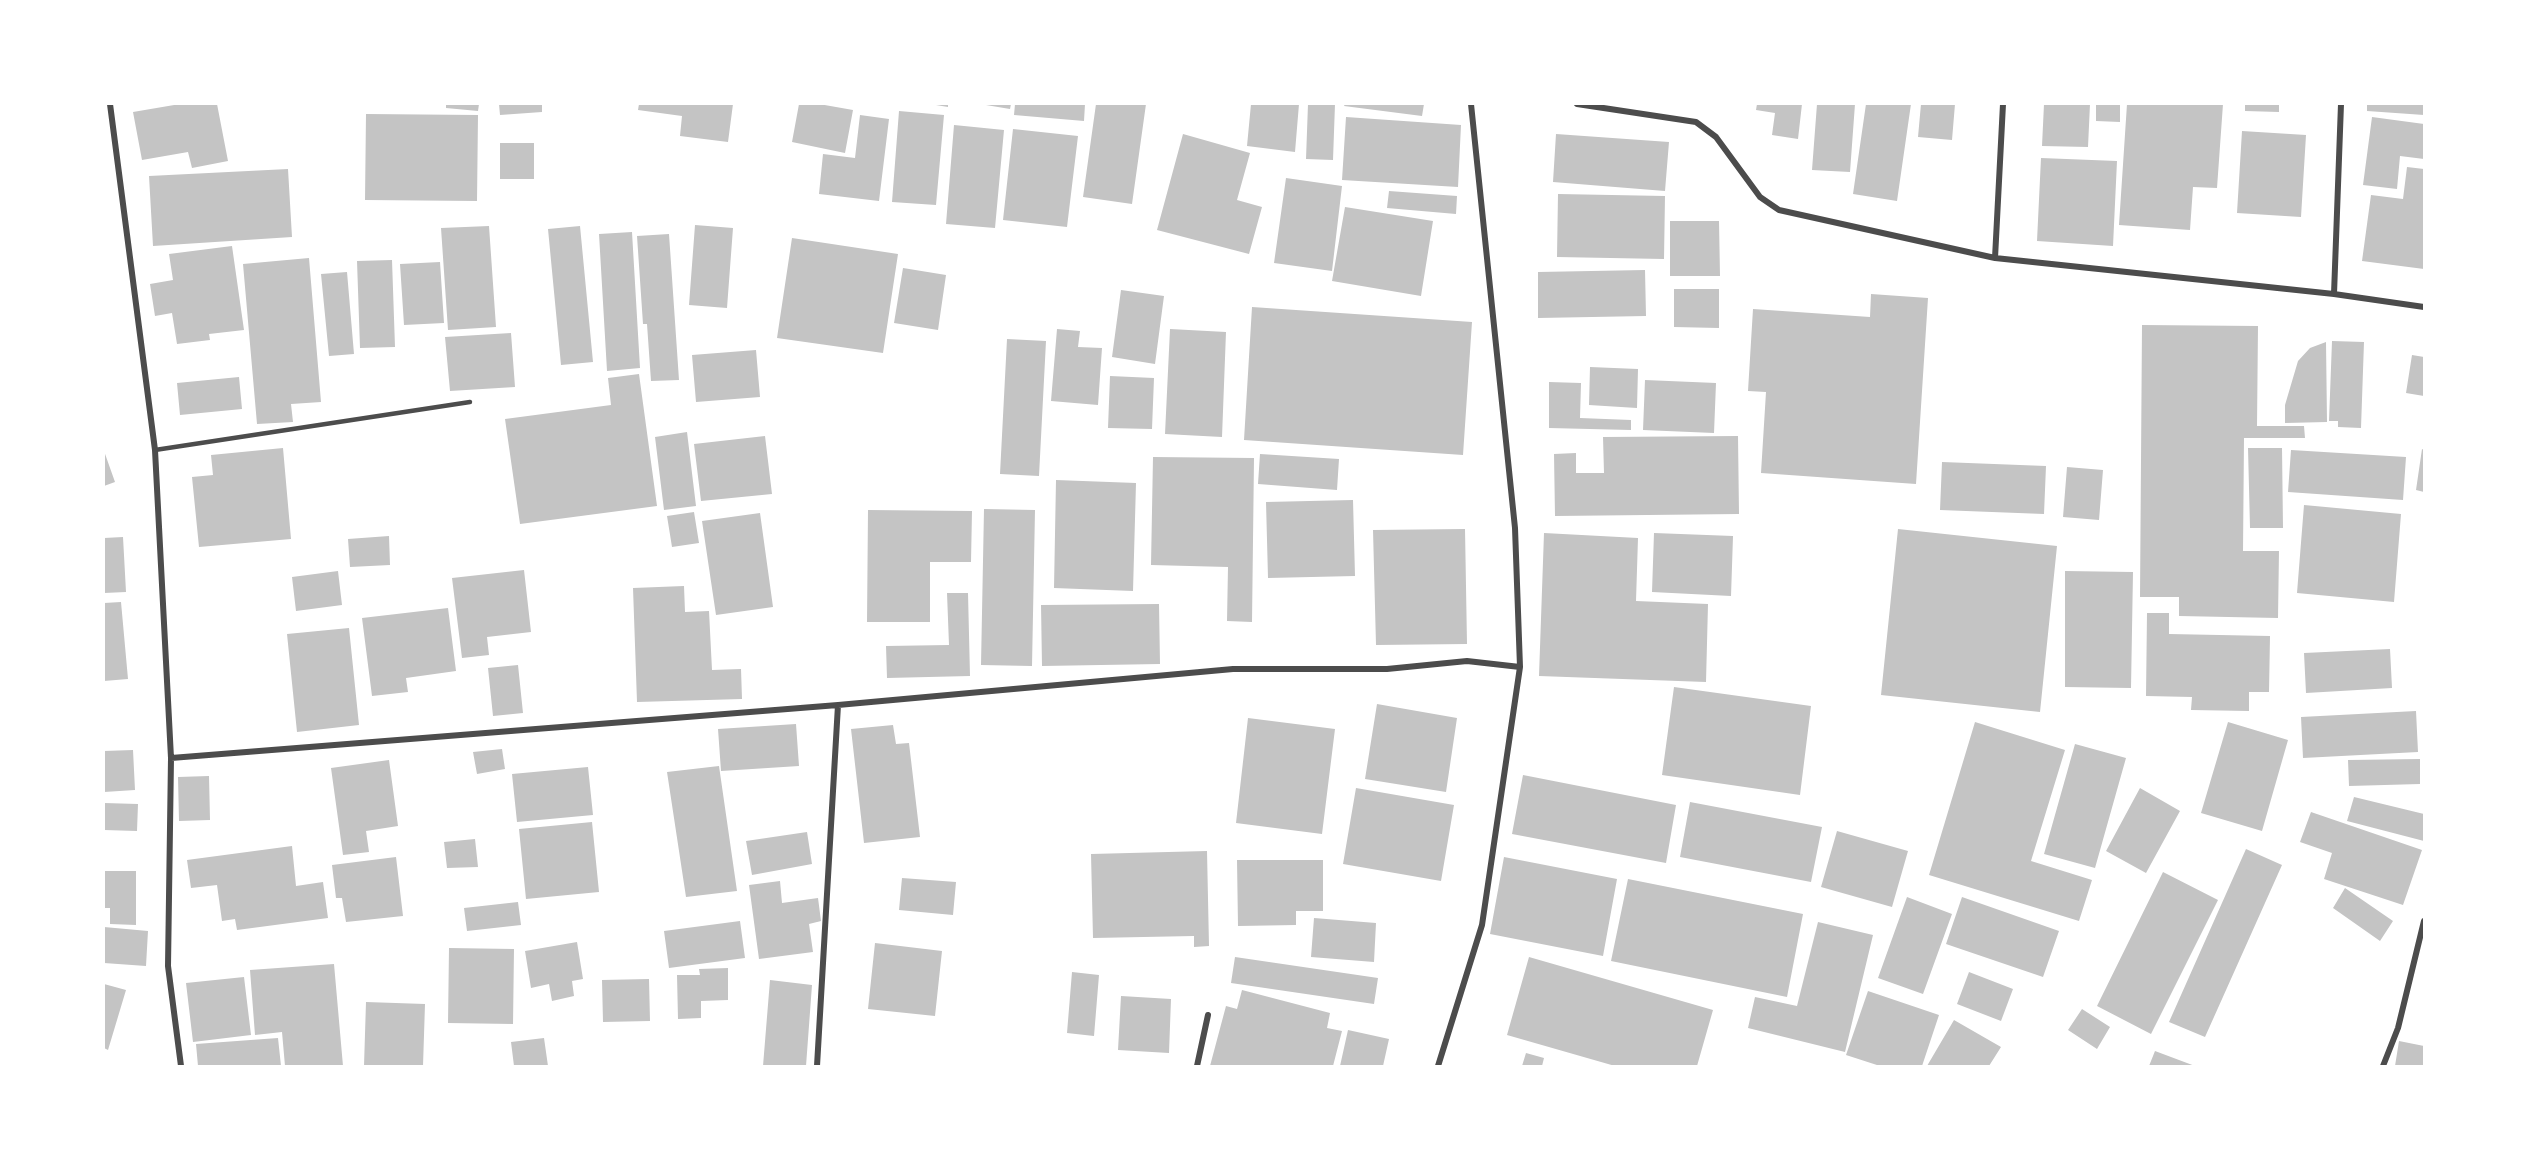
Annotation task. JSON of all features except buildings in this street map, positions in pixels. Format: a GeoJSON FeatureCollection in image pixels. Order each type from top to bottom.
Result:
{"type":"FeatureCollection","features":[{"type":"Feature","properties":{"kind":"street"},"geometry":{"type":"LineString","coordinates":[[110,104],[155,450],[171,758],[168,966],[181,1066]]}},
{"type":"Feature","properties":{"kind":"street"},"geometry":{"type":"LineString","coordinates":[[1438,1066],[1482,925],[1520,667],[1515,528],[1471,104]]}},
{"type":"Feature","properties":{"kind":"street"},"geometry":{"type":"LineString","coordinates":[[1577,104],[1696,122],[1716,137],[1760,197],[1779,210],[1995,258],[2334,294],[2424,307]]}},
{"type":"Feature","properties":{"kind":"street"},"geometry":{"type":"LineString","coordinates":[[1995,258],[2003,104]]}},
{"type":"Feature","properties":{"kind":"street"},"geometry":{"type":"LineString","coordinates":[[2334,294],[2341,104]]}},
{"type":"Feature","properties":{"kind":"street"},"geometry":{"type":"LineString","coordinates":[[171,758],[838,705],[1233,669],[1387,669],[1467,662],[1520,667]]}},
{"type":"Feature","properties":{"kind":"street"},"geometry":{"type":"LineString","coordinates":[[817,1066],[838,705]]}},
{"type":"Feature","properties":{"kind":"street"},"geometry":{"type":"LineString","coordinates":[[2383,1066],[2398,1028],[2424,921]]}},
{"type":"Feature","properties":{"kind":"street"},"geometry":{"type":"LineString","coordinates":[[1197,1066],[1208,1015]]}},
{"type":"Feature","properties":{"kind":"lane"},"geometry":{"type":"LineString","coordinates":[[155,450],[470,402]]}}]}
